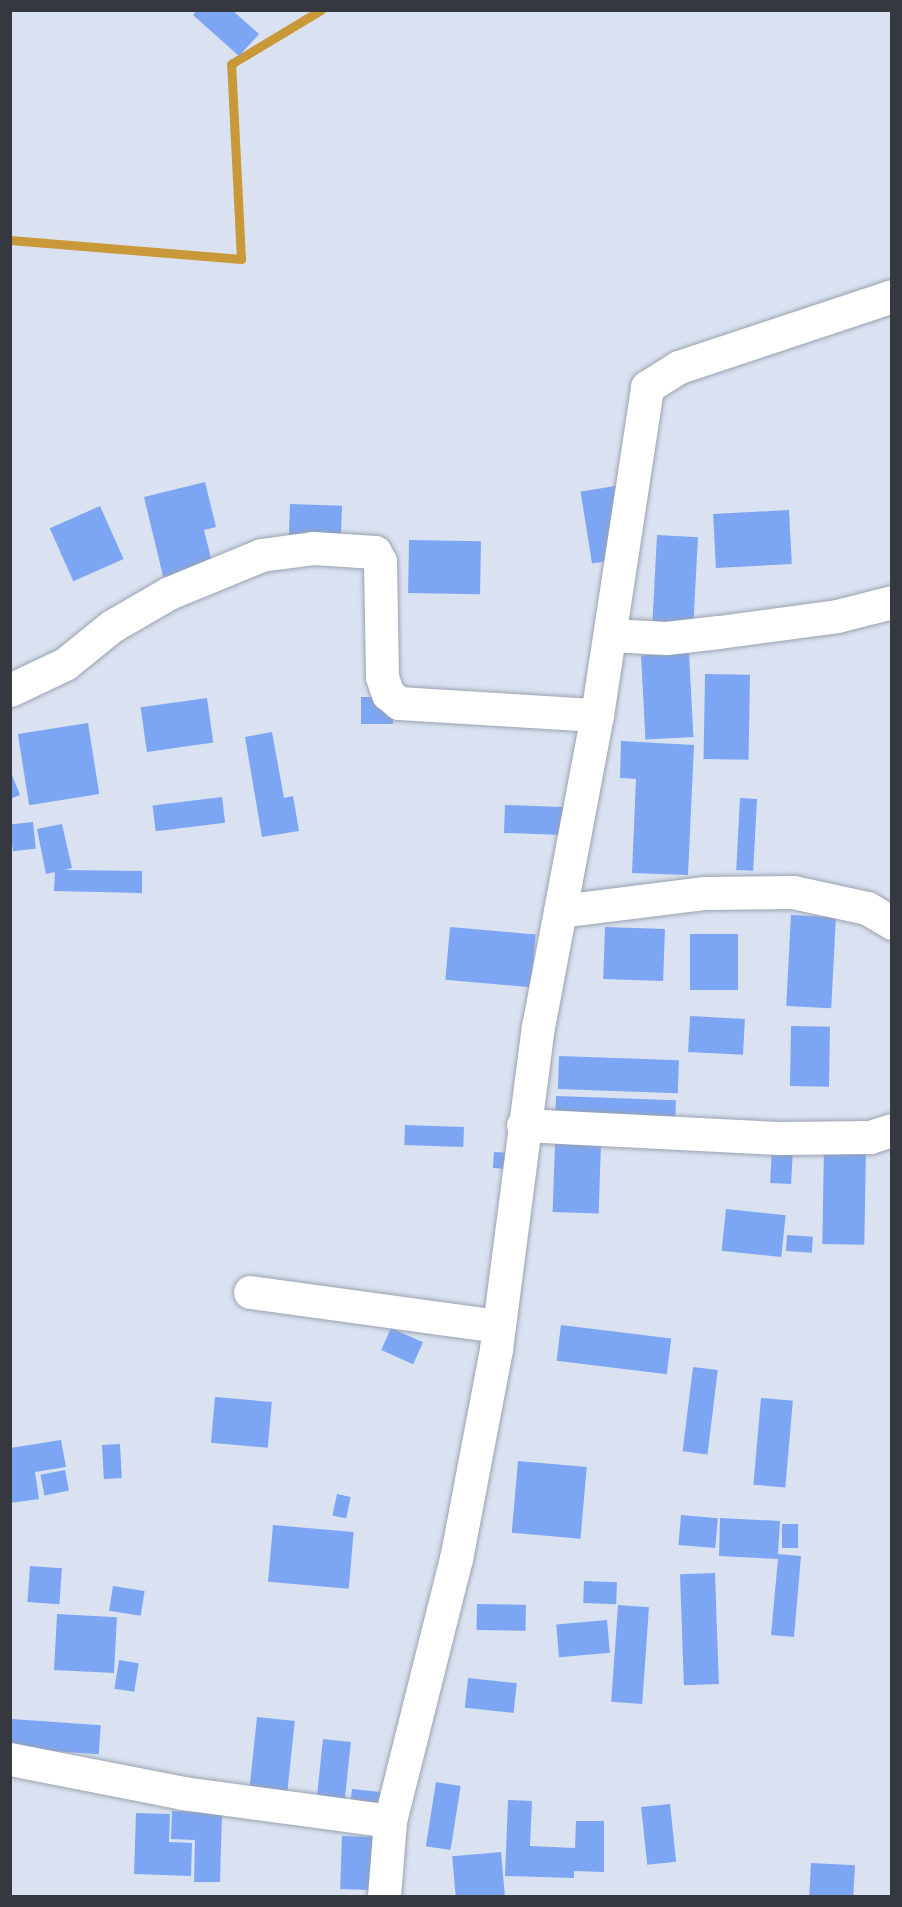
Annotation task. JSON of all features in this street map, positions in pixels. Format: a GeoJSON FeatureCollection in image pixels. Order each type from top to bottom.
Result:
{"type":"FeatureCollection","features":[{"type":"Feature","properties":{"kind":"street"},"geometry":{"type":"LineString","coordinates":[[384,1896],[390,1821],[456,1558],[499,1326],[523,1125],[611,635],[647,387],[679,367],[891,296]]}},
{"type":"Feature","properties":{"kind":"street"},"geometry":{"type":"LineString","coordinates":[[10,690],[65,664],[112,626],[169,592],[261,555],[313,549],[375,552],[380,561],[382,677],[388,694],[399,703],[597,715]]}},
{"type":"Feature","properties":{"kind":"street"},"geometry":{"type":"LineString","coordinates":[[611,635],[666,638],[719,633],[837,616],[891,602]]}},
{"type":"Feature","properties":{"kind":"street"},"geometry":{"type":"LineString","coordinates":[[560,911],[705,893],[793,892],[867,908],[891,923]]}},
{"type":"Feature","properties":{"kind":"street"},"geometry":{"type":"LineString","coordinates":[[523,1125],[778,1138],[870,1137],[891,1130]]}},
{"type":"Feature","properties":{"kind":"street"},"geometry":{"type":"LineString","coordinates":[[250,1293],[499,1326]]}},
{"type":"Feature","properties":{"kind":"street"},"geometry":{"type":"LineString","coordinates":[[10,1759],[183,1793],[390,1821]]}},
{"type":"Feature","properties":{"kind":"building"},"geometry":{"type":"Polygon","coordinates":[[[197,10],[232,10],[259,34],[239,56],[193,15],[197,10]]]}},
{"type":"Feature","properties":{"kind":"building"},"geometry":{"type":"Polygon","coordinates":[[[205,482],[216,527],[204,530],[219,590],[169,601],[144,497],[205,482]]]}},
{"type":"Feature","properties":{"kind":"building"},"geometry":{"type":"Polygon","coordinates":[[[628,484],[639,556],[592,564],[581,492],[628,484]]]}},
{"type":"Feature","properties":{"kind":"building"},"geometry":{"type":"Polygon","coordinates":[[[290,504],[342,506],[341,537],[289,535],[290,504]]]}},
{"type":"Feature","properties":{"kind":"building"},"geometry":{"type":"Polygon","coordinates":[[[100,506],[124,559],[73,581],[50,528],[100,506]]]}},
{"type":"Feature","properties":{"kind":"building"},"geometry":{"type":"Polygon","coordinates":[[[789,510],[792,564],[716,568],[713,514],[789,510]]]}},
{"type":"Feature","properties":{"kind":"building"},"geometry":{"type":"Polygon","coordinates":[[[657,535],[698,537],[693,627],[652,625],[657,535]]]}},
{"type":"Feature","properties":{"kind":"building"},"geometry":{"type":"Polygon","coordinates":[[[409,540],[481,541],[480,594],[408,593],[409,540]]]}},
{"type":"Feature","properties":{"kind":"building"},"geometry":{"type":"Polygon","coordinates":[[[689,653],[693,737],[645,739],[641,656],[689,653]]]}},
{"type":"Feature","properties":{"kind":"building"},"geometry":{"type":"Polygon","coordinates":[[[705,674],[750,675],[749,760],[704,759],[705,674]]]}},
{"type":"Feature","properties":{"kind":"building"},"geometry":{"type":"Polygon","coordinates":[[[361,697],[393,697],[393,724],[361,724],[361,697]]]}},
{"type":"Feature","properties":{"kind":"building"},"geometry":{"type":"Polygon","coordinates":[[[207,698],[213,743],[147,752],[141,707],[207,698]]]}},
{"type":"Feature","properties":{"kind":"building"},"geometry":{"type":"Polygon","coordinates":[[[88,723],[99,794],[29,805],[18,734],[88,723]]]}},
{"type":"Feature","properties":{"kind":"building"},"geometry":{"type":"Polygon","coordinates":[[[272,732],[284,798],[293,796],[299,831],[262,837],[245,737],[272,732]]]}},
{"type":"Feature","properties":{"kind":"building"},"geometry":{"type":"Polygon","coordinates":[[[621,741],[694,745],[688,875],[632,873],[636,779],[620,778],[621,741]]]}},
{"type":"Feature","properties":{"kind":"building"},"geometry":{"type":"Polygon","coordinates":[[[10,770],[20,795],[10,799],[10,770]]]}},
{"type":"Feature","properties":{"kind":"building"},"geometry":{"type":"Polygon","coordinates":[[[222,797],[225,823],[156,831],[153,806],[222,797]]]}},
{"type":"Feature","properties":{"kind":"building"},"geometry":{"type":"Polygon","coordinates":[[[740,798],[757,799],[753,871],[736,870],[740,798]]]}},
{"type":"Feature","properties":{"kind":"building"},"geometry":{"type":"Polygon","coordinates":[[[505,805],[576,807],[575,835],[504,833],[505,805]]]}},
{"type":"Feature","properties":{"kind":"building"},"geometry":{"type":"Polygon","coordinates":[[[33,822],[36,849],[13,851],[10,824],[33,822]]]}},
{"type":"Feature","properties":{"kind":"building"},"geometry":{"type":"Polygon","coordinates":[[[62,824],[72,868],[65,870],[142,871],[142,893],[54,891],[55,872],[46,874],[37,829],[62,824]]]}},
{"type":"Feature","properties":{"kind":"building"},"geometry":{"type":"Polygon","coordinates":[[[791,915],[836,917],[831,1008],[786,1006],[791,915]]]}},
{"type":"Feature","properties":{"kind":"building"},"geometry":{"type":"Polygon","coordinates":[[[450,927],[536,934],[531,987],[445,980],[450,927]]]}},
{"type":"Feature","properties":{"kind":"building"},"geometry":{"type":"Polygon","coordinates":[[[605,927],[665,929],[663,981],[603,979],[605,927]]]}},
{"type":"Feature","properties":{"kind":"building"},"geometry":{"type":"Polygon","coordinates":[[[690,934],[738,934],[738,990],[690,990],[690,934]]]}},
{"type":"Feature","properties":{"kind":"building"},"geometry":{"type":"Polygon","coordinates":[[[690,1016],[745,1019],[743,1055],[688,1052],[690,1016]]]}},
{"type":"Feature","properties":{"kind":"building"},"geometry":{"type":"Polygon","coordinates":[[[791,1026],[830,1027],[829,1087],[790,1086],[791,1026]]]}},
{"type":"Feature","properties":{"kind":"building"},"geometry":{"type":"Polygon","coordinates":[[[559,1056],[679,1060],[678,1093],[558,1089],[559,1056]]]}},
{"type":"Feature","properties":{"kind":"building"},"geometry":{"type":"Polygon","coordinates":[[[556,1096],[676,1100],[675,1126],[555,1122],[556,1096]]]}},
{"type":"Feature","properties":{"kind":"building"},"geometry":{"type":"Polygon","coordinates":[[[405,1125],[464,1127],[463,1147],[404,1145],[405,1125]]]}},
{"type":"Feature","properties":{"kind":"building"},"geometry":{"type":"Polygon","coordinates":[[[555,1144],[601,1146],[599,1214],[553,1212],[555,1144]]]}},
{"type":"Feature","properties":{"kind":"building"},"geometry":{"type":"Polygon","coordinates":[[[824,1146],[866,1147],[864,1245],[822,1244],[824,1146]]]}},
{"type":"Feature","properties":{"kind":"building"},"geometry":{"type":"Polygon","coordinates":[[[772,1148],[793,1149],[791,1184],[770,1183],[772,1148]]]}},
{"type":"Feature","properties":{"kind":"building"},"geometry":{"type":"Polygon","coordinates":[[[494,1152],[520,1154],[519,1170],[493,1168],[494,1152]]]}},
{"type":"Feature","properties":{"kind":"building"},"geometry":{"type":"Polygon","coordinates":[[[726,1209],[786,1215],[781,1257],[722,1251],[726,1209]]]}},
{"type":"Feature","properties":{"kind":"building"},"geometry":{"type":"Polygon","coordinates":[[[787,1235],[813,1237],[812,1253],[786,1251],[787,1235]]]}},
{"type":"Feature","properties":{"kind":"building"},"geometry":{"type":"Polygon","coordinates":[[[561,1325],[671,1339],[667,1374],[557,1361],[561,1325]]]}},
{"type":"Feature","properties":{"kind":"building"},"geometry":{"type":"Polygon","coordinates":[[[391,1328],[423,1342],[413,1364],[381,1350],[391,1328]]]}},
{"type":"Feature","properties":{"kind":"building"},"geometry":{"type":"Polygon","coordinates":[[[693,1367],[718,1370],[707,1454],[683,1451],[693,1367]]]}},
{"type":"Feature","properties":{"kind":"building"},"geometry":{"type":"Polygon","coordinates":[[[215,1397],[272,1402],[268,1448],[211,1443],[215,1397]]]}},
{"type":"Feature","properties":{"kind":"building"},"geometry":{"type":"Polygon","coordinates":[[[761,1398],[793,1401],[785,1487],[753,1485],[761,1398]]]}},
{"type":"Feature","properties":{"kind":"building"},"geometry":{"type":"Polygon","coordinates":[[[61,1440],[66,1467],[35,1472],[39,1499],[10,1503],[10,1448],[61,1440]]]}},
{"type":"Feature","properties":{"kind":"building"},"geometry":{"type":"Polygon","coordinates":[[[120,1444],[122,1478],[104,1479],[102,1445],[120,1444]]]}},
{"type":"Feature","properties":{"kind":"building"},"geometry":{"type":"Polygon","coordinates":[[[518,1461],[587,1467],[580,1539],[512,1533],[518,1461]]]}},
{"type":"Feature","properties":{"kind":"building"},"geometry":{"type":"Polygon","coordinates":[[[65,1470],[69,1491],[44,1495],[40,1475],[65,1470]]]}},
{"type":"Feature","properties":{"kind":"building"},"geometry":{"type":"Polygon","coordinates":[[[337,1494],[351,1497],[346,1518],[332,1516],[337,1494]]]}},
{"type":"Feature","properties":{"kind":"building"},"geometry":{"type":"Polygon","coordinates":[[[681,1515],[718,1518],[715,1548],[678,1545],[681,1515]]]}},
{"type":"Feature","properties":{"kind":"building"},"geometry":{"type":"Polygon","coordinates":[[[720,1518],[780,1521],[778,1554],[801,1556],[794,1637],[771,1635],[778,1559],[719,1556],[720,1518]]]}},
{"type":"Feature","properties":{"kind":"building"},"geometry":{"type":"Polygon","coordinates":[[[782,1524],[798,1524],[798,1548],[782,1548],[782,1524]]]}},
{"type":"Feature","properties":{"kind":"building"},"geometry":{"type":"Polygon","coordinates":[[[273,1525],[354,1532],[349,1589],[268,1582],[273,1525]]]}},
{"type":"Feature","properties":{"kind":"building"},"geometry":{"type":"Polygon","coordinates":[[[30,1566],[62,1568],[59,1604],[27,1602],[30,1566]]]}},
{"type":"Feature","properties":{"kind":"building"},"geometry":{"type":"Polygon","coordinates":[[[715,1573],[719,1684],[684,1685],[680,1574],[715,1573]]]}},
{"type":"Feature","properties":{"kind":"building"},"geometry":{"type":"Polygon","coordinates":[[[584,1581],[617,1582],[616,1604],[583,1603],[584,1581]]]}},
{"type":"Feature","properties":{"kind":"building"},"geometry":{"type":"Polygon","coordinates":[[[113,1586],[145,1591],[141,1616],[109,1611],[113,1586]]]}},
{"type":"Feature","properties":{"kind":"building"},"geometry":{"type":"Polygon","coordinates":[[[477,1604],[526,1605],[526,1631],[477,1630],[477,1604]]]}},
{"type":"Feature","properties":{"kind":"building"},"geometry":{"type":"Polygon","coordinates":[[[618,1605],[649,1607],[642,1704],[611,1702],[618,1605]]]}},
{"type":"Feature","properties":{"kind":"building"},"geometry":{"type":"Polygon","coordinates":[[[57,1614],[117,1617],[114,1673],[54,1670],[57,1614]]]}},
{"type":"Feature","properties":{"kind":"building"},"geometry":{"type":"Polygon","coordinates":[[[607,1620],[610,1653],[559,1657],[556,1624],[607,1620]]]}},
{"type":"Feature","properties":{"kind":"building"},"geometry":{"type":"Polygon","coordinates":[[[119,1660],[139,1663],[134,1692],[114,1689],[119,1660]]]}},
{"type":"Feature","properties":{"kind":"building"},"geometry":{"type":"Polygon","coordinates":[[[468,1678],[517,1683],[514,1713],[465,1708],[468,1678]]]}},
{"type":"Feature","properties":{"kind":"building"},"geometry":{"type":"Polygon","coordinates":[[[257,1717],[295,1721],[287,1793],[249,1789],[257,1717]]]}},
{"type":"Feature","properties":{"kind":"building"},"geometry":{"type":"Polygon","coordinates":[[[12,1719],[101,1725],[99,1754],[10,1748],[12,1719]]]}},
{"type":"Feature","properties":{"kind":"building"},"geometry":{"type":"Polygon","coordinates":[[[323,1739],[351,1742],[344,1810],[316,1807],[323,1739]]]}},
{"type":"Feature","properties":{"kind":"building"},"geometry":{"type":"Polygon","coordinates":[[[436,1782],[461,1786],[451,1850],[426,1846],[436,1782]]]}},
{"type":"Feature","properties":{"kind":"building"},"geometry":{"type":"Polygon","coordinates":[[[352,1789],[381,1792],[379,1813],[350,1810],[352,1789]]]}},
{"type":"Feature","properties":{"kind":"building"},"geometry":{"type":"Polygon","coordinates":[[[508,1800],[532,1801],[530,1846],[575,1848],[576,1821],[604,1821],[604,1872],[574,1871],[574,1878],[505,1876],[508,1800]]]}},
{"type":"Feature","properties":{"kind":"building"},"geometry":{"type":"Polygon","coordinates":[[[670,1804],[676,1862],[647,1865],[641,1807],[670,1804]]]}},
{"type":"Feature","properties":{"kind":"building"},"geometry":{"type":"Polygon","coordinates":[[[172,1811],[222,1813],[220,1882],[194,1882],[195,1840],[171,1839],[172,1811]]]}},
{"type":"Feature","properties":{"kind":"building"},"geometry":{"type":"Polygon","coordinates":[[[136,1813],[170,1814],[169,1842],[192,1843],[191,1876],[134,1874],[136,1813]]]}},
{"type":"Feature","properties":{"kind":"building"},"geometry":{"type":"Polygon","coordinates":[[[342,1836],[373,1837],[371,1890],[340,1889],[342,1836]]]}},
{"type":"Feature","properties":{"kind":"building"},"geometry":{"type":"Polygon","coordinates":[[[501,1852],[505,1896],[456,1896],[452,1856],[501,1852]]]}},
{"type":"Feature","properties":{"kind":"building"},"geometry":{"type":"Polygon","coordinates":[[[811,1863],[855,1865],[853,1896],[809,1896],[811,1863]]]}},
{"type":"Feature","properties":{"kind":"waterway"},"geometry":{"type":"LineString","coordinates":[[10,240],[241,259],[231,64],[321,10]]}}]}
